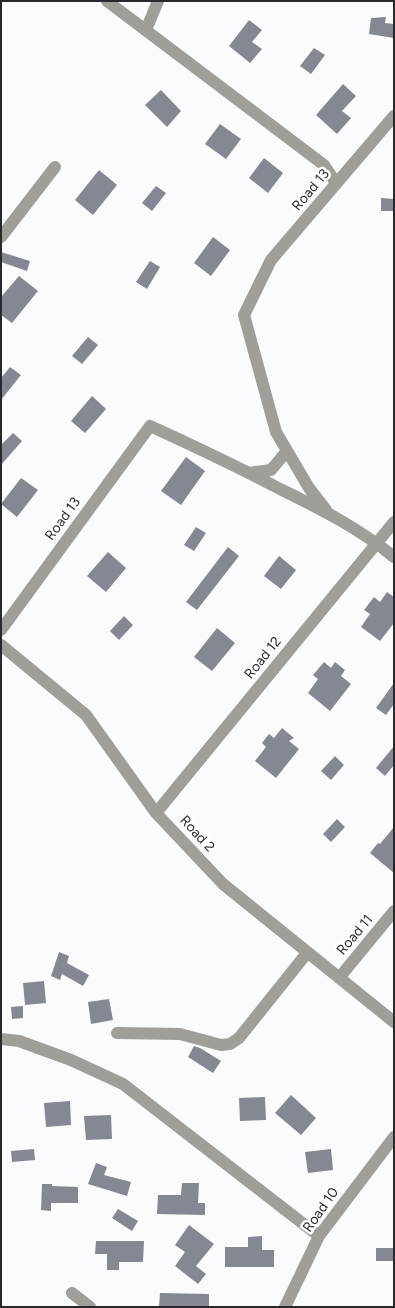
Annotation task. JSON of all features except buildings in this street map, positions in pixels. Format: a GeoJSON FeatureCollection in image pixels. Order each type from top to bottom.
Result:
{"type":"FeatureCollection","features":[{"type":"Feature","properties":{"kind":"street"},"geometry":{"type":"LineString","coordinates":[[107,1],[324,165],[336,183]]}},
{"type":"Feature","properties":{"kind":"street"},"geometry":{"type":"LineString","coordinates":[[146,30],[158,1]]}},
{"type":"Feature","properties":{"kind":"street","name":"Road 13"},"geometry":{"type":"LineString","coordinates":[[287,451],[276,432],[244,315],[271,260],[394,116]]}},
{"type":"Feature","properties":{"kind":"street"},"geometry":{"type":"LineString","coordinates":[[1,237],[55,167]]}},
{"type":"Feature","properties":{"kind":"street","name":"Road 13"},"geometry":{"type":"LineString","coordinates":[[1,630],[150,426],[249,473]]}},
{"type":"Feature","properties":{"kind":"street"},"geometry":{"type":"LineString","coordinates":[[249,473],[271,470],[287,451],[308,488],[329,514]]}},
{"type":"Feature","properties":{"kind":"street"},"geometry":{"type":"LineString","coordinates":[[249,473],[329,514],[377,543],[394,557]]}},
{"type":"Feature","properties":{"kind":"street","name":"Road 12"},"geometry":{"type":"LineString","coordinates":[[156,813],[394,522]]}},
{"type":"Feature","properties":{"kind":"street","name":"Road 2"},"geometry":{"type":"LineString","coordinates":[[1,644],[86,715],[156,813],[223,884],[394,1022]]}},
{"type":"Feature","properties":{"kind":"street","name":"Road 11"},"geometry":{"type":"LineString","coordinates":[[339,978],[394,911]]}},
{"type":"Feature","properties":{"kind":"street"},"geometry":{"type":"LineString","coordinates":[[117,1033],[180,1034],[221,1045],[230,1044],[239,1038],[307,953]]}},
{"type":"Feature","properties":{"kind":"street"},"geometry":{"type":"LineString","coordinates":[[1,1039],[19,1041],[71,1060],[123,1084],[319,1236]]}},
{"type":"Feature","properties":{"kind":"street","name":"Road 10"},"geometry":{"type":"LineString","coordinates":[[285,1307],[319,1236],[394,1137]]}},
{"type":"Feature","properties":{"kind":"street"},"geometry":{"type":"LineString","coordinates":[[72,1293],[90,1307]]}}]}
